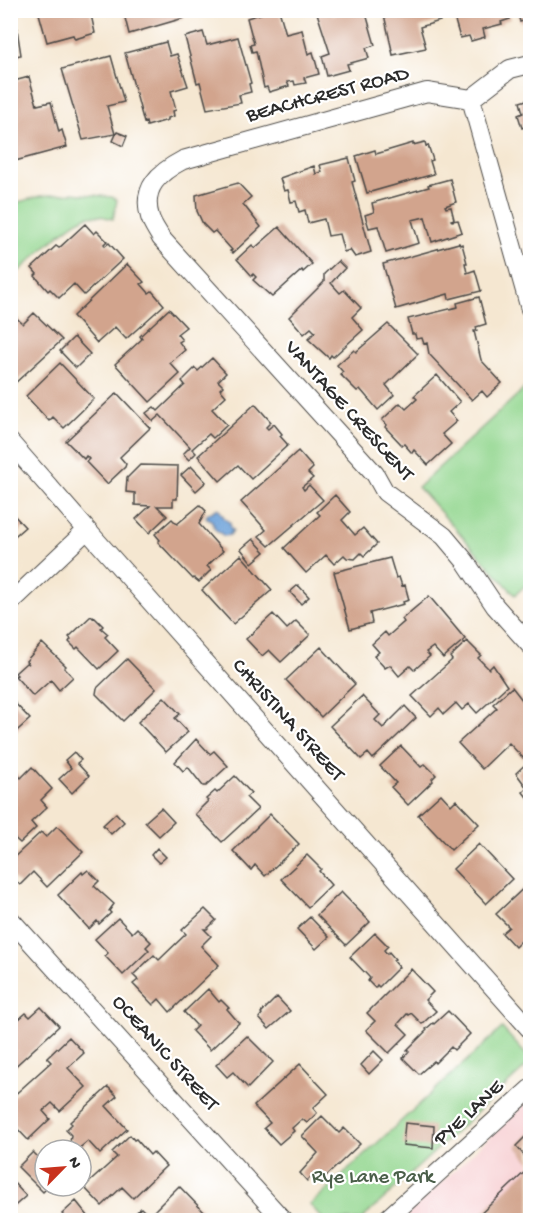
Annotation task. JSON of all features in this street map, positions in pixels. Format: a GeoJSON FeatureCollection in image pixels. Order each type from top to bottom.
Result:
{"type":"FeatureCollection","features":[{"type":"Feature","properties":{"kind":"street"},"geometry":{"type":"LineString","coordinates":[[531,64],[510,69],[471,99],[531,309]]}},
{"type":"Feature","properties":{"kind":"street","name":"BEACHCREST ROAD"},"geometry":{"type":"LineString","coordinates":[[148,199],[154,180],[168,168],[183,160],[427,92],[471,99]]}},
{"type":"Feature","properties":{"kind":"street","name":"VANTAGE CRESCENT"},"geometry":{"type":"LineString","coordinates":[[148,199],[150,216],[161,238],[375,474],[385,492],[444,536],[465,561],[495,606],[531,645]]}},
{"type":"Feature","properties":{"kind":"street","name":"CHRISTINA STREET"},"geometry":{"type":"LineString","coordinates":[[10,442],[531,1029]]}},
{"type":"Feature","properties":{"kind":"street"},"geometry":{"type":"LineString","coordinates":[[10,603],[87,531]]}},
{"type":"Feature","properties":{"kind":"street","name":"OCEANIC STREET"},"geometry":{"type":"LineString","coordinates":[[10,919],[283,1221]]}},
{"type":"Feature","properties":{"kind":"street","name":"PYE LANE"},"geometry":{"type":"LineString","coordinates":[[386,1221],[531,1089]]}},
{"type":"Feature","properties":{"kind":"shaded area"},"geometry":{"type":"Polygon","coordinates":[[[530,1099],[530,1220],[402,1220],[530,1099]]]}},
{"type":"Feature","properties":{"kind":"green space"},"geometry":{"type":"Polygon","coordinates":[[[72,193],[112,197],[117,200],[113,219],[95,215],[81,219],[62,232],[18,272],[11,265],[11,204],[41,196],[72,193]]]}},
{"type":"Feature","properties":{"kind":"green space"},"geometry":{"type":"Polygon","coordinates":[[[530,386],[530,581],[515,595],[418,487],[525,388],[530,386]]]}},
{"type":"Feature","properties":{"kind":"green space","name":"Rye Lane Park"},"geometry":{"type":"Polygon","coordinates":[[[502,1028],[530,1059],[530,1063],[361,1220],[324,1220],[310,1205],[502,1028]]]}},
{"type":"Feature","properties":{"kind":"water"},"geometry":{"type":"Polygon","coordinates":[[[218,508],[230,523],[233,530],[230,535],[224,536],[206,517],[218,508]]]}},
{"type":"Feature","properties":{"kind":"building"},"geometry":{"type":"Polygon","coordinates":[[[10,10],[14,10],[21,55],[10,57],[10,10]]]}},
{"type":"Feature","properties":{"kind":"building"},"geometry":{"type":"Polygon","coordinates":[[[38,10],[90,10],[95,33],[75,39],[73,35],[47,42],[38,10]]]}},
{"type":"Feature","properties":{"kind":"building"},"geometry":{"type":"Polygon","coordinates":[[[123,10],[182,10],[184,18],[129,34],[123,10]]]}},
{"type":"Feature","properties":{"kind":"building"},"geometry":{"type":"Polygon","coordinates":[[[279,10],[286,34],[302,30],[308,54],[313,52],[319,74],[304,78],[306,83],[295,85],[294,81],[287,82],[289,86],[269,92],[267,87],[264,88],[256,51],[252,52],[250,45],[254,44],[247,18],[279,10]]]}},
{"type":"Feature","properties":{"kind":"building"},"geometry":{"type":"Polygon","coordinates":[[[316,10],[332,10],[333,15],[340,13],[339,10],[365,10],[375,45],[366,48],[369,58],[347,64],[349,70],[327,76],[322,56],[330,53],[316,10]]]}},
{"type":"Feature","properties":{"kind":"building"},"geometry":{"type":"Polygon","coordinates":[[[383,10],[437,10],[440,21],[420,27],[426,48],[393,55],[383,10]]]}},
{"type":"Feature","properties":{"kind":"building"},"geometry":{"type":"Polygon","coordinates":[[[452,10],[507,10],[510,19],[501,22],[502,24],[483,29],[485,37],[471,41],[469,36],[460,38],[452,10]]]}},
{"type":"Feature","properties":{"kind":"building"},"geometry":{"type":"Polygon","coordinates":[[[517,10],[530,10],[530,19],[520,22],[517,10]]]}},
{"type":"Feature","properties":{"kind":"building"},"geometry":{"type":"Polygon","coordinates":[[[203,32],[207,45],[238,37],[251,83],[249,84],[251,92],[239,95],[241,103],[207,109],[200,82],[197,83],[185,37],[203,32]]]}},
{"type":"Feature","properties":{"kind":"building"},"geometry":{"type":"Polygon","coordinates":[[[166,42],[170,56],[177,54],[188,86],[171,91],[176,110],[173,111],[174,116],[147,126],[146,122],[144,123],[125,53],[166,42]]]}},
{"type":"Feature","properties":{"kind":"building"},"geometry":{"type":"Polygon","coordinates":[[[111,56],[124,102],[107,106],[115,134],[83,140],[62,69],[111,56]]]}},
{"type":"Feature","properties":{"kind":"building"},"geometry":{"type":"Polygon","coordinates":[[[29,77],[37,105],[51,102],[59,132],[62,130],[67,147],[15,161],[10,144],[10,82],[29,77]]]}},
{"type":"Feature","properties":{"kind":"building"},"geometry":{"type":"Polygon","coordinates":[[[530,99],[530,149],[525,132],[529,131],[527,126],[522,128],[518,115],[523,113],[520,102],[530,99]]]}},
{"type":"Feature","properties":{"kind":"building"},"geometry":{"type":"Polygon","coordinates":[[[117,132],[127,136],[123,146],[113,141],[117,132]]]}},
{"type":"Feature","properties":{"kind":"building"},"geometry":{"type":"Polygon","coordinates":[[[425,142],[433,160],[430,161],[434,174],[367,193],[356,156],[375,150],[376,154],[413,143],[413,145],[425,142]]]}},
{"type":"Feature","properties":{"kind":"building"},"geometry":{"type":"Polygon","coordinates":[[[349,158],[355,181],[352,182],[371,252],[355,257],[350,250],[344,252],[339,234],[328,236],[324,219],[308,223],[305,210],[299,212],[296,201],[291,202],[288,190],[284,191],[280,178],[314,166],[316,174],[322,172],[320,165],[349,158]]]}},
{"type":"Feature","properties":{"kind":"building"},"geometry":{"type":"Polygon","coordinates":[[[450,179],[456,202],[445,206],[446,208],[451,207],[454,219],[451,220],[458,220],[462,232],[432,242],[425,217],[412,220],[419,243],[386,253],[378,226],[369,228],[365,215],[374,212],[372,203],[450,179]]]}},
{"type":"Feature","properties":{"kind":"building"},"geometry":{"type":"Polygon","coordinates":[[[238,183],[251,197],[243,204],[261,227],[233,253],[215,231],[212,233],[203,224],[197,211],[196,195],[238,183]]]}},
{"type":"Feature","properties":{"kind":"building"},"geometry":{"type":"Polygon","coordinates":[[[85,224],[94,234],[97,231],[107,241],[105,246],[109,243],[123,259],[84,295],[74,284],[59,298],[50,289],[48,291],[35,276],[37,274],[32,268],[56,246],[59,248],[85,224]]]}},
{"type":"Feature","properties":{"kind":"building"},"geometry":{"type":"Polygon","coordinates":[[[279,227],[312,264],[272,297],[253,280],[256,277],[253,274],[252,276],[237,259],[252,245],[255,248],[279,227]]]}},
{"type":"Feature","properties":{"kind":"building"},"geometry":{"type":"Polygon","coordinates":[[[462,244],[467,273],[475,270],[481,291],[449,299],[448,294],[396,309],[383,264],[462,244]]]}},
{"type":"Feature","properties":{"kind":"building"},"geometry":{"type":"Polygon","coordinates":[[[338,261],[345,268],[331,283],[340,293],[344,290],[361,308],[352,317],[363,330],[329,358],[308,339],[315,332],[311,328],[304,334],[289,317],[324,282],[324,274],[338,261]]]}},
{"type":"Feature","properties":{"kind":"building"},"geometry":{"type":"Polygon","coordinates":[[[127,264],[144,282],[141,284],[149,293],[152,291],[164,305],[126,339],[115,327],[97,343],[73,316],[127,264]]]}},
{"type":"Feature","properties":{"kind":"building"},"geometry":{"type":"Polygon","coordinates":[[[479,297],[486,324],[476,327],[477,331],[474,331],[481,360],[502,383],[487,397],[482,391],[472,400],[429,354],[427,343],[424,344],[422,338],[416,339],[415,334],[412,334],[408,319],[458,307],[457,303],[479,297]]]}},
{"type":"Feature","properties":{"kind":"building"},"geometry":{"type":"Polygon","coordinates":[[[169,309],[186,327],[177,334],[185,350],[170,363],[180,374],[150,402],[115,364],[169,309]]]}},
{"type":"Feature","properties":{"kind":"building"},"geometry":{"type":"Polygon","coordinates":[[[10,312],[23,324],[34,313],[62,340],[14,384],[10,381],[10,312]]]}},
{"type":"Feature","properties":{"kind":"building"},"geometry":{"type":"Polygon","coordinates":[[[388,324],[418,354],[386,385],[394,395],[378,410],[360,389],[357,391],[340,374],[343,372],[337,365],[388,324]]]}},
{"type":"Feature","properties":{"kind":"building"},"geometry":{"type":"Polygon","coordinates":[[[74,337],[90,354],[76,368],[60,351],[74,337]]]}},
{"type":"Feature","properties":{"kind":"building"},"geometry":{"type":"Polygon","coordinates":[[[212,358],[226,373],[218,381],[223,386],[220,389],[226,396],[212,409],[227,425],[213,438],[209,434],[192,449],[196,453],[189,460],[183,454],[190,447],[160,415],[153,421],[146,413],[154,407],[158,411],[185,385],[182,381],[195,368],[198,371],[212,358]]]}},
{"type":"Feature","properties":{"kind":"building"},"geometry":{"type":"Polygon","coordinates":[[[60,363],[94,399],[64,428],[53,417],[49,421],[26,396],[60,363]]]}},
{"type":"Feature","properties":{"kind":"building"},"geometry":{"type":"Polygon","coordinates":[[[437,375],[460,402],[449,412],[457,421],[442,434],[451,444],[428,465],[414,450],[412,453],[404,444],[402,445],[385,427],[387,425],[382,420],[400,403],[406,409],[417,399],[414,396],[437,375]]]}},
{"type":"Feature","properties":{"kind":"building"},"geometry":{"type":"Polygon","coordinates":[[[117,393],[150,428],[120,457],[126,464],[125,467],[107,484],[86,462],[89,459],[86,456],[84,459],[66,441],[117,393]]]}},
{"type":"Feature","properties":{"kind":"building"},"geometry":{"type":"Polygon","coordinates":[[[255,404],[271,422],[266,427],[268,429],[274,424],[288,445],[251,479],[238,465],[220,481],[198,456],[255,404]]]}},
{"type":"Feature","properties":{"kind":"building"},"geometry":{"type":"Polygon","coordinates":[[[298,451],[313,468],[308,473],[313,478],[302,487],[304,490],[309,485],[323,500],[269,546],[259,536],[266,530],[241,502],[298,451]]]}},
{"type":"Feature","properties":{"kind":"building"},"geometry":{"type":"Polygon","coordinates":[[[140,465],[178,466],[177,499],[173,499],[173,506],[157,506],[167,516],[149,533],[136,519],[150,506],[135,505],[135,493],[126,492],[127,478],[140,465]]]}},
{"type":"Feature","properties":{"kind":"building"},"geometry":{"type":"Polygon","coordinates":[[[191,466],[206,482],[196,491],[181,475],[191,466]]]}},
{"type":"Feature","properties":{"kind":"building"},"geometry":{"type":"Polygon","coordinates":[[[335,495],[350,512],[342,520],[355,535],[363,528],[377,544],[364,556],[361,553],[355,559],[344,555],[334,564],[326,555],[306,573],[284,548],[320,515],[317,512],[335,495]]]}},
{"type":"Feature","properties":{"kind":"building"},"geometry":{"type":"Polygon","coordinates":[[[200,505],[206,511],[199,524],[223,551],[207,566],[211,570],[199,582],[193,579],[158,542],[160,540],[155,534],[172,519],[177,524],[200,505]]]}},
{"type":"Feature","properties":{"kind":"building"},"geometry":{"type":"Polygon","coordinates":[[[10,511],[25,527],[10,540],[10,511]]]}},
{"type":"Feature","properties":{"kind":"building"},"geometry":{"type":"Polygon","coordinates":[[[253,539],[265,552],[252,563],[241,549],[253,539]]]}},
{"type":"Feature","properties":{"kind":"building"},"geometry":{"type":"Polygon","coordinates":[[[241,555],[272,590],[233,624],[202,590],[241,555]]]}},
{"type":"Feature","properties":{"kind":"building"},"geometry":{"type":"Polygon","coordinates":[[[390,558],[396,578],[399,577],[402,586],[405,585],[409,600],[403,602],[404,604],[370,613],[372,623],[350,629],[334,572],[390,558]]]}},
{"type":"Feature","properties":{"kind":"building"},"geometry":{"type":"Polygon","coordinates":[[[298,585],[309,597],[301,604],[290,592],[298,585]]]}},
{"type":"Feature","properties":{"kind":"building"},"geometry":{"type":"Polygon","coordinates":[[[429,596],[465,639],[443,658],[433,647],[426,652],[430,656],[414,670],[410,666],[399,676],[390,665],[385,668],[374,656],[379,652],[372,644],[385,632],[388,636],[404,622],[402,619],[429,596]]]}},
{"type":"Feature","properties":{"kind":"building"},"geometry":{"type":"Polygon","coordinates":[[[273,614],[287,629],[296,621],[310,635],[281,662],[269,650],[262,656],[246,639],[273,614]]]}},
{"type":"Feature","properties":{"kind":"building"},"geometry":{"type":"Polygon","coordinates":[[[91,616],[103,626],[101,628],[108,634],[105,637],[118,651],[99,669],[78,647],[76,649],[69,642],[71,639],[69,637],[91,616]]]}},
{"type":"Feature","properties":{"kind":"building"},"geometry":{"type":"Polygon","coordinates":[[[467,641],[481,655],[478,658],[489,669],[493,665],[507,686],[477,713],[469,704],[462,710],[456,703],[444,714],[439,708],[431,716],[412,696],[452,660],[450,657],[467,641]]]}},
{"type":"Feature","properties":{"kind":"building"},"geometry":{"type":"Polygon","coordinates":[[[42,643],[66,666],[64,668],[73,677],[59,690],[51,680],[33,696],[15,676],[17,675],[15,673],[26,663],[29,664],[26,661],[42,643]]]}},
{"type":"Feature","properties":{"kind":"building"},"geometry":{"type":"Polygon","coordinates":[[[321,647],[355,684],[321,717],[286,680],[321,647]]]}},
{"type":"Feature","properties":{"kind":"building"},"geometry":{"type":"Polygon","coordinates":[[[127,659],[156,689],[123,721],[96,694],[97,688],[127,659]]]}},
{"type":"Feature","properties":{"kind":"building"},"geometry":{"type":"Polygon","coordinates":[[[512,687],[530,710],[527,716],[529,719],[530,717],[530,751],[523,758],[509,743],[482,769],[458,743],[497,708],[493,704],[512,687]]]}},
{"type":"Feature","properties":{"kind":"building"},"geometry":{"type":"Polygon","coordinates":[[[362,696],[380,715],[375,720],[383,728],[405,706],[416,718],[373,759],[368,753],[361,759],[330,726],[362,696]]]}},
{"type":"Feature","properties":{"kind":"building"},"geometry":{"type":"Polygon","coordinates":[[[164,697],[180,714],[175,718],[188,732],[166,752],[138,722],[164,697]]]}},
{"type":"Feature","properties":{"kind":"building"},"geometry":{"type":"Polygon","coordinates":[[[10,698],[30,719],[10,737],[10,698]]]}},
{"type":"Feature","properties":{"kind":"building"},"geometry":{"type":"Polygon","coordinates":[[[196,739],[210,754],[214,751],[228,766],[206,786],[203,786],[188,767],[183,771],[175,762],[196,739]]]}},
{"type":"Feature","properties":{"kind":"building"},"geometry":{"type":"Polygon","coordinates":[[[401,746],[421,767],[425,764],[436,775],[433,781],[408,805],[391,787],[396,783],[380,766],[401,746]]]}},
{"type":"Feature","properties":{"kind":"building"},"geometry":{"type":"Polygon","coordinates":[[[74,752],[81,760],[77,763],[89,776],[72,793],[59,779],[71,768],[65,760],[74,752]]]}},
{"type":"Feature","properties":{"kind":"building"},"geometry":{"type":"Polygon","coordinates":[[[530,760],[530,801],[523,792],[527,788],[516,773],[530,760]]]}},
{"type":"Feature","properties":{"kind":"building"},"geometry":{"type":"Polygon","coordinates":[[[32,767],[52,789],[41,800],[47,807],[31,822],[36,828],[20,843],[10,834],[10,778],[16,773],[21,778],[32,767]]]}},
{"type":"Feature","properties":{"kind":"building"},"geometry":{"type":"Polygon","coordinates":[[[235,776],[251,793],[246,797],[258,809],[222,842],[195,814],[208,801],[206,799],[215,791],[217,793],[235,776]]]}},
{"type":"Feature","properties":{"kind":"building"},"geometry":{"type":"Polygon","coordinates":[[[441,794],[451,805],[456,800],[479,824],[451,850],[418,815],[441,794]]]}},
{"type":"Feature","properties":{"kind":"building"},"geometry":{"type":"Polygon","coordinates":[[[161,808],[174,822],[159,836],[145,822],[161,808]]]}},
{"type":"Feature","properties":{"kind":"building"},"geometry":{"type":"Polygon","coordinates":[[[116,813],[124,822],[111,834],[103,825],[116,813]]]}},
{"type":"Feature","properties":{"kind":"building"},"geometry":{"type":"Polygon","coordinates":[[[270,814],[299,844],[265,876],[255,865],[251,870],[233,851],[270,814]]]}},
{"type":"Feature","properties":{"kind":"building"},"geometry":{"type":"Polygon","coordinates":[[[57,826],[83,852],[47,887],[33,872],[20,885],[10,875],[10,861],[41,832],[46,837],[57,826]]]}},
{"type":"Feature","properties":{"kind":"building"},"geometry":{"type":"Polygon","coordinates":[[[479,844],[512,879],[486,904],[453,869],[479,844]]]}},
{"type":"Feature","properties":{"kind":"building"},"geometry":{"type":"Polygon","coordinates":[[[157,848],[166,857],[159,863],[151,855],[157,848]]]}},
{"type":"Feature","properties":{"kind":"building"},"geometry":{"type":"Polygon","coordinates":[[[307,855],[321,869],[319,871],[331,885],[308,907],[281,879],[307,855]]]}},
{"type":"Feature","properties":{"kind":"building"},"geometry":{"type":"Polygon","coordinates":[[[88,870],[99,881],[94,886],[114,904],[109,911],[111,913],[99,924],[97,921],[89,929],[58,895],[82,872],[83,874],[88,870]]]}},
{"type":"Feature","properties":{"kind":"building"},"geometry":{"type":"Polygon","coordinates":[[[528,884],[530,887],[530,942],[526,946],[521,941],[515,947],[502,933],[509,927],[496,914],[528,884]]]}},
{"type":"Feature","properties":{"kind":"building"},"geometry":{"type":"Polygon","coordinates":[[[341,892],[370,922],[346,945],[317,915],[341,892]]]}},
{"type":"Feature","properties":{"kind":"building"},"geometry":{"type":"Polygon","coordinates":[[[205,909],[216,920],[204,929],[211,936],[201,946],[219,965],[170,1012],[159,999],[153,1005],[133,984],[138,980],[133,975],[154,955],[159,960],[186,934],[182,930],[205,909]]]}},
{"type":"Feature","properties":{"kind":"building"},"geometry":{"type":"Polygon","coordinates":[[[310,917],[329,937],[316,949],[297,929],[310,917]]]}},
{"type":"Feature","properties":{"kind":"building"},"geometry":{"type":"Polygon","coordinates":[[[118,918],[132,933],[137,928],[151,942],[146,947],[149,950],[123,975],[105,956],[108,953],[95,939],[118,918]]]}},
{"type":"Feature","properties":{"kind":"building"},"geometry":{"type":"Polygon","coordinates":[[[375,933],[388,946],[384,950],[387,954],[389,952],[399,967],[379,987],[377,985],[375,988],[368,981],[370,978],[350,957],[375,933]]]}},
{"type":"Feature","properties":{"kind":"building"},"geometry":{"type":"Polygon","coordinates":[[[411,969],[433,992],[425,1000],[436,1011],[422,1024],[411,1013],[407,1014],[398,1024],[408,1034],[389,1053],[366,1030],[375,1021],[367,1013],[411,969]]]}},
{"type":"Feature","properties":{"kind":"building"},"geometry":{"type":"Polygon","coordinates":[[[208,989],[219,1002],[221,1000],[229,1008],[227,1009],[239,1023],[210,1050],[192,1031],[197,1026],[184,1012],[208,989]]]}},
{"type":"Feature","properties":{"kind":"building"},"geometry":{"type":"Polygon","coordinates":[[[277,997],[290,1011],[269,1029],[259,1018],[277,997]]]}},
{"type":"Feature","properties":{"kind":"building"},"geometry":{"type":"Polygon","coordinates":[[[41,1007],[59,1026],[10,1071],[10,1027],[26,1013],[30,1017],[41,1007]]]}},
{"type":"Feature","properties":{"kind":"building"},"geometry":{"type":"Polygon","coordinates":[[[448,1011],[470,1034],[454,1050],[451,1047],[435,1063],[434,1061],[419,1074],[403,1058],[409,1051],[407,1050],[426,1029],[448,1011]]]}},
{"type":"Feature","properties":{"kind":"building"},"geometry":{"type":"Polygon","coordinates":[[[247,1036],[273,1062],[248,1088],[233,1072],[227,1077],[216,1065],[247,1036]]]}},
{"type":"Feature","properties":{"kind":"building"},"geometry":{"type":"Polygon","coordinates":[[[69,1037],[84,1053],[68,1068],[86,1087],[60,1111],[52,1103],[43,1111],[50,1119],[28,1140],[10,1121],[10,1099],[51,1062],[47,1058],[69,1037]]]}},
{"type":"Feature","properties":{"kind":"building"},"geometry":{"type":"Polygon","coordinates":[[[374,1051],[383,1060],[369,1074],[361,1065],[374,1051]]]}},
{"type":"Feature","properties":{"kind":"building"},"geometry":{"type":"Polygon","coordinates":[[[300,1064],[328,1094],[313,1108],[317,1113],[307,1123],[302,1119],[292,1128],[294,1131],[279,1144],[264,1128],[270,1123],[254,1106],[300,1064]]]}},
{"type":"Feature","properties":{"kind":"building"},"geometry":{"type":"Polygon","coordinates":[[[108,1087],[117,1096],[106,1106],[127,1129],[100,1154],[93,1146],[93,1138],[71,1138],[71,1135],[66,1130],[72,1124],[70,1122],[108,1087]]]}},
{"type":"Feature","properties":{"kind":"building"},"geometry":{"type":"Polygon","coordinates":[[[322,1116],[339,1133],[344,1128],[360,1144],[319,1183],[312,1176],[307,1181],[300,1173],[318,1153],[302,1136],[322,1116]]]}},
{"type":"Feature","properties":{"kind":"building"},"geometry":{"type":"Polygon","coordinates":[[[405,1123],[434,1126],[433,1148],[403,1145],[405,1123]]]}},
{"type":"Feature","properties":{"kind":"building"},"geometry":{"type":"Polygon","coordinates":[[[530,1132],[530,1162],[516,1146],[530,1132]]]}},
{"type":"Feature","properties":{"kind":"building"},"geometry":{"type":"Polygon","coordinates":[[[130,1135],[150,1155],[153,1152],[166,1166],[133,1198],[122,1187],[102,1206],[93,1196],[93,1179],[117,1157],[112,1152],[130,1135]]]}},
{"type":"Feature","properties":{"kind":"building"},"geometry":{"type":"Polygon","coordinates":[[[33,1152],[33,1182],[18,1167],[33,1152]]]}},
{"type":"Feature","properties":{"kind":"building"},"geometry":{"type":"Polygon","coordinates":[[[530,1167],[530,1220],[474,1220],[530,1167]]]}},
{"type":"Feature","properties":{"kind":"building"},"geometry":{"type":"Polygon","coordinates":[[[10,1179],[26,1196],[10,1210],[10,1179]]]}},
{"type":"Feature","properties":{"kind":"building"},"geometry":{"type":"Polygon","coordinates":[[[179,1186],[205,1213],[197,1220],[128,1220],[141,1208],[149,1216],[179,1186]]]}},
{"type":"Feature","properties":{"kind":"building"},"geometry":{"type":"Polygon","coordinates":[[[76,1201],[88,1216],[83,1220],[68,1220],[62,1214],[76,1201]]]}}]}
